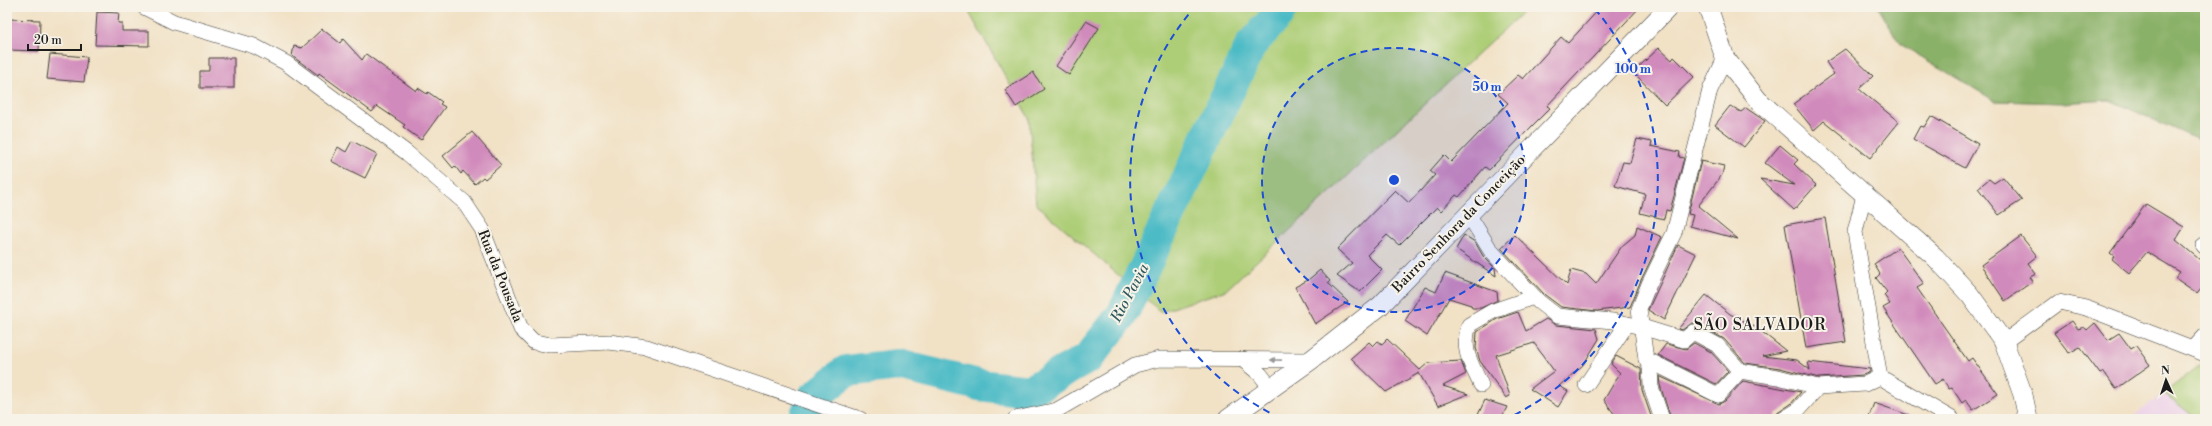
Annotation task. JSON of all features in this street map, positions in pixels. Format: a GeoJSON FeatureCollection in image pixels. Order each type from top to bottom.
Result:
{"type":"FeatureCollection","features":[{"type":"Feature","properties":{"kind":"street","name":"Rua da Pousada"},"geometry":{"type":"LineString","coordinates":[[144,7],[174,22],[254,46],[286,63],[407,154],[464,202],[482,229],[521,329],[534,342],[551,345],[609,342],[647,347],[860,419]]}},
{"type":"Feature","properties":{"kind":"street","name":"Bairro Senhora da Conceição"},"geometry":{"type":"LineString","coordinates":[[1228,419],[1311,360],[1380,306],[1669,7]]}},
{"type":"Feature","properties":{"kind":"street"},"geometry":{"type":"LineString","coordinates":[[1708,7],[1725,58],[1758,100],[1935,257],[1970,295],[2004,342],[2023,395],[2028,419]]}},
{"type":"Feature","properties":{"kind":"street"},"geometry":{"type":"LineString","coordinates":[[1586,385],[1634,326],[1649,284],[1674,233],[1710,90],[1725,58]]}},
{"type":"Feature","properties":{"kind":"street"},"geometry":{"type":"LineString","coordinates":[[1864,195],[1855,232],[1880,377],[1952,419]]}},
{"type":"Feature","properties":{"kind":"street"},"geometry":{"type":"LineString","coordinates":[[1468,214],[1491,251],[1534,297],[1557,316],[1634,326],[1684,340],[1693,332],[1717,345],[1740,371],[1778,376],[1818,387],[1864,384],[1880,377]]}},
{"type":"Feature","properties":{"kind":"street"},"geometry":{"type":"LineString","coordinates":[[1481,385],[1466,352],[1466,336],[1469,325],[1492,311],[1534,297]]}},
{"type":"Feature","properties":{"kind":"street"},"geometry":{"type":"LineString","coordinates":[[2004,342],[2059,302],[2086,308],[2199,352],[2205,336]]}},
{"type":"Feature","properties":{"kind":"street"},"geometry":{"type":"LineString","coordinates":[[1634,326],[1650,367],[1651,387],[1662,419]]}},
{"type":"Feature","properties":{"kind":"street"},"geometry":{"type":"LineString","coordinates":[[1015,419],[1057,410],[1141,364],[1159,359],[1311,360]]}},
{"type":"Feature","properties":{"kind":"street"},"geometry":{"type":"LineString","coordinates":[[1242,359],[1260,374],[1271,388]]}},
{"type":"Feature","properties":{"kind":"street"},"geometry":{"type":"LineString","coordinates":[[1646,359],[1718,395],[1740,371]]}},
{"type":"Feature","properties":{"kind":"street"},"geometry":{"type":"LineString","coordinates":[[1784,419],[1797,411],[1818,387]]}},
{"type":"Feature","properties":{"kind":"shaded area"},"geometry":{"type":"Polygon","coordinates":[[[2164,393],[2197,419],[2131,419],[2164,393]]]}},
{"type":"Feature","properties":{"kind":"green space"},"geometry":{"type":"Polygon","coordinates":[[[966,7],[1528,7],[1226,290],[1161,312],[1036,204],[1029,118],[966,7]]]}},
{"type":"Feature","properties":{"kind":"green space"},"geometry":{"type":"Polygon","coordinates":[[[1878,7],[2205,7],[2205,143],[2110,100],[2062,103],[1995,101],[1900,44],[1878,7]]]}},
{"type":"Feature","properties":{"kind":"green space"},"geometry":{"type":"Polygon","coordinates":[[[2199,366],[2205,368],[2205,419],[2197,419],[2164,393],[2199,366]]]}},
{"type":"Feature","properties":{"kind":"building"},"geometry":{"type":"Polygon","coordinates":[[[1601,7],[1640,7],[1547,106],[1550,108],[1489,170],[1485,167],[1459,197],[1456,195],[1441,211],[1437,207],[1399,245],[1387,235],[1367,255],[1382,270],[1360,292],[1337,276],[1352,263],[1337,249],[1395,190],[1409,203],[1435,175],[1430,171],[1444,155],[1451,162],[1508,103],[1498,94],[1518,75],[1523,79],[1561,37],[1568,43],[1601,7]]]}},
{"type":"Feature","properties":{"kind":"building"},"geometry":{"type":"Polygon","coordinates":[[[97,12],[119,13],[118,23],[122,23],[122,31],[149,31],[149,46],[95,45],[97,12]]]}},
{"type":"Feature","properties":{"kind":"building"},"geometry":{"type":"Polygon","coordinates":[[[7,19],[40,20],[39,51],[7,50],[7,19]]]}},
{"type":"Feature","properties":{"kind":"building"},"geometry":{"type":"Polygon","coordinates":[[[1086,21],[1099,28],[1069,75],[1056,66],[1086,21]]]}},
{"type":"Feature","properties":{"kind":"building"},"geometry":{"type":"Polygon","coordinates":[[[322,29],[340,43],[343,39],[362,60],[366,54],[416,91],[418,88],[427,94],[428,92],[442,102],[440,104],[445,107],[421,140],[403,127],[405,125],[377,106],[372,112],[319,73],[318,75],[292,56],[294,46],[302,48],[322,29]]]}},
{"type":"Feature","properties":{"kind":"building"},"geometry":{"type":"Polygon","coordinates":[[[1659,48],[1672,60],[1674,57],[1694,77],[1665,105],[1633,72],[1659,48]]]}},
{"type":"Feature","properties":{"kind":"building"},"geometry":{"type":"Polygon","coordinates":[[[1845,49],[1873,76],[1859,89],[1899,122],[1870,158],[1824,121],[1814,130],[1793,104],[1834,74],[1826,62],[1845,49]]]}},
{"type":"Feature","properties":{"kind":"building"},"geometry":{"type":"Polygon","coordinates":[[[50,54],[87,57],[84,82],[47,79],[50,54]]]}},
{"type":"Feature","properties":{"kind":"building"},"geometry":{"type":"Polygon","coordinates":[[[209,58],[234,58],[234,88],[200,88],[200,71],[209,71],[209,58]]]}},
{"type":"Feature","properties":{"kind":"building"},"geometry":{"type":"Polygon","coordinates":[[[1033,72],[1044,89],[1016,107],[1005,90],[1033,72]]]}},
{"type":"Feature","properties":{"kind":"building"},"geometry":{"type":"Polygon","coordinates":[[[1730,106],[1741,112],[1746,108],[1765,121],[1744,147],[1715,125],[1730,106]]]}},
{"type":"Feature","properties":{"kind":"building"},"geometry":{"type":"Polygon","coordinates":[[[1931,116],[1978,144],[1965,168],[1913,139],[1920,126],[1924,127],[1931,116]]]}},
{"type":"Feature","properties":{"kind":"building"},"geometry":{"type":"Polygon","coordinates":[[[472,132],[501,165],[485,179],[483,177],[475,184],[463,171],[461,174],[455,166],[453,168],[443,156],[472,132]]]}},
{"type":"Feature","properties":{"kind":"building"},"geometry":{"type":"Polygon","coordinates":[[[1637,139],[1652,142],[1651,146],[1680,152],[1679,157],[1684,158],[1670,211],[1666,210],[1664,219],[1640,213],[1645,194],[1615,186],[1623,162],[1630,163],[1637,139]]]}},
{"type":"Feature","properties":{"kind":"building"},"geometry":{"type":"Polygon","coordinates":[[[352,141],[377,154],[365,178],[331,161],[338,147],[346,152],[352,141]]]}},
{"type":"Feature","properties":{"kind":"building"},"geometry":{"type":"Polygon","coordinates":[[[1780,145],[1798,160],[1794,164],[1816,185],[1794,210],[1760,179],[1794,185],[1765,163],[1780,145]]]}},
{"type":"Feature","properties":{"kind":"building"},"geometry":{"type":"Polygon","coordinates":[[[1701,161],[1724,166],[1722,175],[1698,206],[1738,239],[1690,226],[1693,215],[1688,214],[1701,161]]]}},
{"type":"Feature","properties":{"kind":"building"},"geometry":{"type":"Polygon","coordinates":[[[2003,177],[2022,200],[1999,215],[1978,188],[1989,179],[1994,183],[2003,177]]]}},
{"type":"Feature","properties":{"kind":"building"},"geometry":{"type":"Polygon","coordinates":[[[2146,204],[2184,227],[2176,240],[2205,264],[2205,283],[2197,293],[2175,278],[2180,272],[2147,252],[2129,273],[2112,259],[2114,256],[2110,253],[2146,204]]]}},
{"type":"Feature","properties":{"kind":"building"},"geometry":{"type":"Polygon","coordinates":[[[1825,218],[1846,342],[1806,348],[1785,225],[1825,218]]]}},
{"type":"Feature","properties":{"kind":"building"},"geometry":{"type":"Polygon","coordinates":[[[1637,226],[1662,237],[1641,280],[1630,307],[1597,311],[1561,307],[1545,295],[1501,248],[1515,235],[1567,285],[1571,270],[1586,274],[1596,284],[1622,246],[1635,235],[1637,226]]]}},
{"type":"Feature","properties":{"kind":"building"},"geometry":{"type":"Polygon","coordinates":[[[1464,235],[1475,242],[1483,256],[1495,268],[1496,276],[1456,249],[1464,235]]]}},
{"type":"Feature","properties":{"kind":"building"},"geometry":{"type":"Polygon","coordinates":[[[2021,236],[2037,256],[2028,263],[2036,274],[2030,277],[2033,281],[2005,301],[1981,265],[2021,236]]]}},
{"type":"Feature","properties":{"kind":"building"},"geometry":{"type":"Polygon","coordinates":[[[1678,245],[1696,254],[1664,320],[1648,310],[1678,245]]]}},
{"type":"Feature","properties":{"kind":"building"},"geometry":{"type":"Polygon","coordinates":[[[1898,248],[1924,284],[1917,288],[1968,361],[1972,358],[1998,394],[1973,410],[1966,400],[1962,403],[1952,388],[1949,389],[1943,379],[1935,384],[1883,308],[1890,304],[1884,295],[1887,292],[1876,278],[1880,274],[1874,264],[1898,248]]]}},
{"type":"Feature","properties":{"kind":"building"},"geometry":{"type":"Polygon","coordinates":[[[1320,270],[1330,281],[1328,283],[1348,302],[1315,324],[1295,287],[1308,280],[1320,270]]]}},
{"type":"Feature","properties":{"kind":"building"},"geometry":{"type":"Polygon","coordinates":[[[1445,273],[1497,292],[1498,300],[1481,308],[1472,308],[1471,305],[1449,298],[1427,336],[1405,321],[1425,287],[1436,292],[1445,273]]]}},
{"type":"Feature","properties":{"kind":"building"},"geometry":{"type":"Polygon","coordinates":[[[1706,295],[1730,314],[1757,328],[1786,351],[1762,356],[1797,360],[1810,370],[1808,362],[1870,369],[1870,372],[1863,375],[1819,378],[1780,368],[1745,363],[1724,339],[1697,324],[1692,323],[1682,330],[1678,329],[1706,295]]]}},
{"type":"Feature","properties":{"kind":"building"},"geometry":{"type":"Polygon","coordinates":[[[1518,312],[1526,331],[1546,319],[1556,325],[1596,329],[1599,339],[1583,365],[1559,386],[1568,391],[1558,407],[1530,389],[1554,371],[1534,343],[1496,355],[1510,396],[1506,398],[1480,361],[1476,348],[1477,332],[1497,319],[1518,312]]]}},
{"type":"Feature","properties":{"kind":"building"},"geometry":{"type":"Polygon","coordinates":[[[2072,321],[2078,329],[2084,327],[2087,330],[2095,323],[2108,340],[2119,333],[2131,349],[2136,346],[2150,365],[2116,389],[2104,372],[2100,374],[2080,347],[2069,353],[2054,333],[2072,321]]]}},
{"type":"Feature","properties":{"kind":"building"},"geometry":{"type":"Polygon","coordinates":[[[1387,339],[1420,370],[1428,363],[1461,361],[1466,374],[1443,386],[1468,394],[1438,406],[1419,373],[1386,392],[1351,358],[1369,342],[1373,346],[1378,341],[1382,344],[1387,339]]]}},
{"type":"Feature","properties":{"kind":"building"},"geometry":{"type":"Polygon","coordinates":[[[1694,343],[1711,352],[1728,371],[1716,384],[1658,355],[1666,344],[1686,349],[1694,343]]]}},
{"type":"Feature","properties":{"kind":"building"},"geometry":{"type":"Polygon","coordinates":[[[1616,356],[1641,369],[1642,390],[1652,419],[1618,419],[1604,400],[1620,373],[1611,364],[1616,356]]]}},
{"type":"Feature","properties":{"kind":"building"},"geometry":{"type":"Polygon","coordinates":[[[1659,376],[1719,404],[1725,401],[1743,381],[1801,392],[1791,404],[1776,414],[1775,419],[1671,419],[1660,385],[1659,376]]]}},
{"type":"Feature","properties":{"kind":"building"},"geometry":{"type":"Polygon","coordinates":[[[1485,400],[1507,407],[1501,419],[1476,419],[1485,400]]]}},
{"type":"Feature","properties":{"kind":"building"},"geometry":{"type":"Polygon","coordinates":[[[1874,403],[1914,417],[1914,419],[1868,419],[1874,403]]]}},
{"type":"Feature","properties":{"kind":"waterway","name":"Rio Pavia"},"geometry":{"type":"LineString","coordinates":[[804,419],[813,398],[846,371],[898,365],[979,385],[1029,391],[1088,358],[1122,315],[1251,45],[1278,15],[1282,7]]}},
{"type":"Feature","properties":{"kind":"district","name":"SÃO SALVADOR"},"geometry":{"type":"Point","coordinates":[1760,325]}}]}
